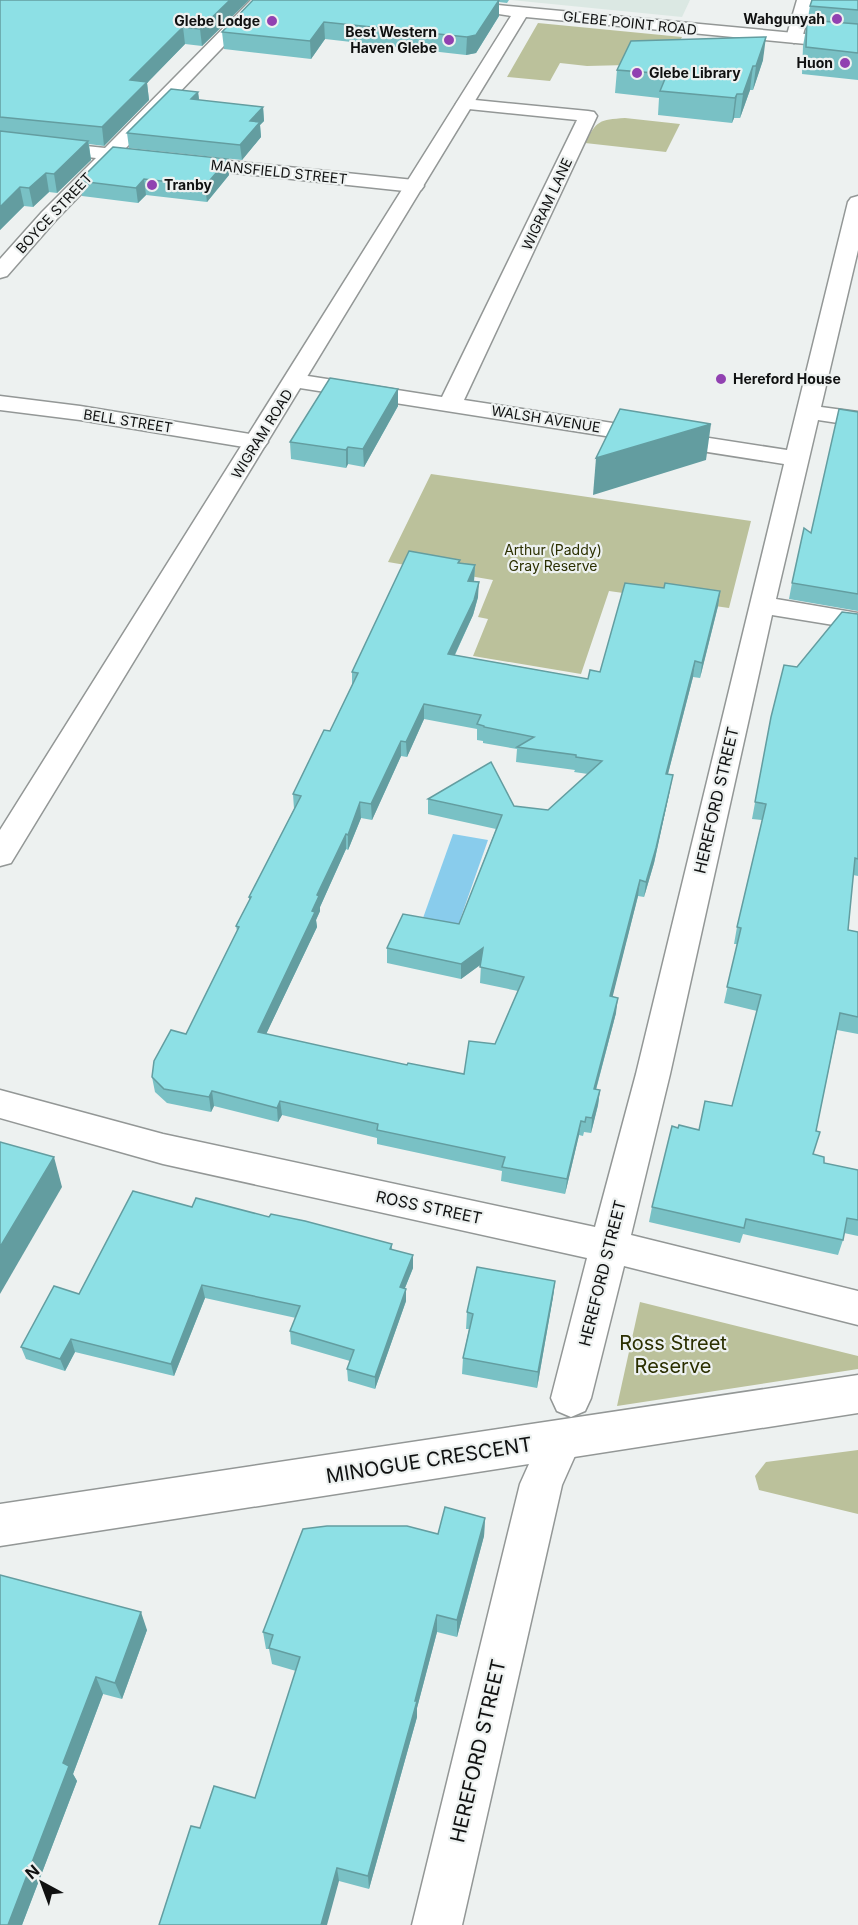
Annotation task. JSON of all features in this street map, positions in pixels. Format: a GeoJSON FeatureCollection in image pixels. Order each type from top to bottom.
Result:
{"type":"FeatureCollection","features":[{"type":"Feature","properties":{"kind":"street","name":"BOYCE STREET"},"geometry":{"type":"LineString","coordinates":[[0,272],[50,216],[260,0]]}},
{"type":"Feature","properties":{"kind":"street"},"geometry":{"type":"LineString","coordinates":[[795,38],[805,0]]}},
{"type":"Feature","properties":{"kind":"street","name":"GLEBE POINT ROAD"},"geometry":{"type":"LineString","coordinates":[[478,8],[858,44]]}},
{"type":"Feature","properties":{"kind":"street","name":"WIGRAM ROAD"},"geometry":{"type":"LineString","coordinates":[[4,842],[295,381],[521,12]]}},
{"type":"Feature","properties":{"kind":"street","name":"WIGRAM LANE"},"geometry":{"type":"LineString","coordinates":[[451,404],[588,116],[465,104]]}},
{"type":"Feature","properties":{"kind":"street","name":"MANSFIELD STREET"},"geometry":{"type":"LineString","coordinates":[[0,142],[414,186]]}},
{"type":"Feature","properties":{"kind":"street","name":"HEREFORD STREET"},"geometry":{"type":"LineString","coordinates":[[572,1398],[608,1246],[653,1074],[808,411],[851,269],[858,202]]}},
{"type":"Feature","properties":{"kind":"street","name":"WALSH AVENUE"},"geometry":{"type":"LineString","coordinates":[[295,381],[797,459]]}},
{"type":"Feature","properties":{"kind":"street","name":"BELL STREET"},"geometry":{"type":"LineString","coordinates":[[0,403],[80,413],[256,442]]}},
{"type":"Feature","properties":{"kind":"street"},"geometry":{"type":"LineString","coordinates":[[808,411],[858,418]]}},
{"type":"Feature","properties":{"kind":"street"},"geometry":{"type":"LineString","coordinates":[[761,605],[858,621]]}},
{"type":"Feature","properties":{"kind":"street","name":"ROSS STREET"},"geometry":{"type":"LineString","coordinates":[[0,1104],[105,1134],[608,1246],[858,1308]]}},
{"type":"Feature","properties":{"kind":"street","name":"MINOGUE CRESCENT"},"geometry":{"type":"LineString","coordinates":[[0,1525],[858,1394]]}},
{"type":"Feature","properties":{"kind":"street","name":"HEREFORD STREET"},"geometry":{"type":"LineString","coordinates":[[437,1925],[541,1484],[561,1440]]}},
{"type":"Feature","properties":{"kind":"shaded area"},"geometry":{"type":"Polygon","coordinates":[[[511,0],[690,0],[682,17],[511,0]]]}},
{"type":"Feature","properties":{"kind":"green space"},"geometry":{"type":"Polygon","coordinates":[[[538,23],[682,37],[675,51],[627,65],[587,66],[560,63],[550,81],[507,77],[538,23]]]}},
{"type":"Feature","properties":{"kind":"green space"},"geometry":{"type":"Polygon","coordinates":[[[625,118],[680,124],[666,152],[585,143],[600,123],[625,118]]]}},
{"type":"Feature","properties":{"kind":"green space","name":"Arthur (Paddy) Gray Reserve"},"geometry":{"type":"Polygon","coordinates":[[[431,474],[751,521],[729,608],[609,591],[581,674],[473,656],[488,619],[478,617],[493,580],[388,562],[431,474]]]}},
{"type":"Feature","properties":{"kind":"green space","name":"Ross Street Reserve"},"geometry":{"type":"Polygon","coordinates":[[[640,1302],[858,1356],[858,1369],[617,1406],[640,1302]]]}},
{"type":"Feature","properties":{"kind":"green space"},"geometry":{"type":"Polygon","coordinates":[[[858,1450],[858,1514],[759,1490],[755,1476],[766,1462],[858,1450]]]}},
{"type":"Feature","properties":{"kind":"water"},"geometry":{"type":"Polygon","coordinates":[[[453,834],[488,840],[453,940],[418,932],[453,834]]]}},
{"type":"Feature","properties":{"kind":"building"},"geometry":{"type":"Polygon","coordinates":[[[0,0],[230,0],[200,29],[183,27],[130,80],[147,82],[102,127],[0,117],[0,0]]]}},
{"type":"Feature","properties":{"kind":"building"},"geometry":{"type":"Polygon","coordinates":[[[253,0],[499,0],[476,35],[467,37],[324,22],[310,41],[222,32],[253,0]]]}},
{"type":"Feature","properties":{"kind":"building"},"geometry":{"type":"Polygon","coordinates":[[[812,0],[858,0],[858,10],[810,6],[812,0]]]}},
{"type":"Feature","properties":{"kind":"building"},"geometry":{"type":"Polygon","coordinates":[[[807,20],[858,24],[858,53],[806,47],[807,20]]]}},
{"type":"Feature","properties":{"kind":"building"},"geometry":{"type":"Polygon","coordinates":[[[766,37],[743,94],[737,94],[735,98],[660,91],[667,74],[617,70],[631,41],[766,37]]]}},
{"type":"Feature","properties":{"kind":"building"},"geometry":{"type":"Polygon","coordinates":[[[171,89],[198,92],[191,99],[263,107],[250,121],[260,122],[240,145],[127,133],[171,89]]]}},
{"type":"Feature","properties":{"kind":"building"},"geometry":{"type":"Polygon","coordinates":[[[0,131],[88,141],[54,174],[46,173],[29,188],[20,187],[0,207],[0,131]]]}},
{"type":"Feature","properties":{"kind":"building"},"geometry":{"type":"Polygon","coordinates":[[[113,147],[228,159],[205,186],[144,179],[136,188],[79,181],[113,147]]]}},
{"type":"Feature","properties":{"kind":"building"},"geometry":{"type":"Polygon","coordinates":[[[330,378],[398,389],[363,449],[348,447],[346,450],[290,442],[330,378]]]}},
{"type":"Feature","properties":{"kind":"building"},"geometry":{"type":"Polygon","coordinates":[[[620,409],[711,424],[596,458],[620,409]]]}},
{"type":"Feature","properties":{"kind":"building"},"geometry":{"type":"Polygon","coordinates":[[[839,409],[858,412],[858,594],[792,583],[804,528],[811,533],[839,409]]]}},
{"type":"Feature","properties":{"kind":"building"},"geometry":{"type":"Polygon","coordinates":[[[409,551],[475,565],[468,581],[479,582],[474,600],[448,654],[588,679],[590,670],[600,672],[625,583],[664,588],[665,583],[720,591],[702,663],[695,661],[666,774],[673,775],[656,848],[646,882],[640,880],[610,996],[618,998],[594,1089],[600,1090],[592,1118],[586,1117],[585,1122],[581,1121],[567,1179],[502,1167],[505,1157],[377,1130],[378,1124],[280,1101],[277,1108],[212,1091],[209,1097],[164,1089],[152,1077],[154,1061],[171,1030],[186,1034],[239,927],[236,926],[251,897],[249,897],[301,796],[293,794],[324,730],[330,731],[358,673],[352,672],[409,551]],[[424,704],[406,742],[401,741],[371,804],[360,802],[348,835],[346,834],[317,895],[319,896],[312,911],[315,912],[258,1032],[407,1065],[408,1063],[464,1074],[469,1041],[495,1044],[524,977],[480,967],[483,948],[461,964],[387,948],[403,914],[459,924],[502,815],[428,799],[491,762],[514,806],[548,810],[602,761],[517,747],[534,737],[484,727],[477,724],[481,715],[424,704]]]}},
{"type":"Feature","properties":{"kind":"building"},"geometry":{"type":"Polygon","coordinates":[[[842,612],[858,614],[858,859],[855,858],[848,930],[858,932],[858,1017],[840,1013],[816,1131],[820,1132],[813,1154],[824,1157],[824,1163],[858,1170],[858,1220],[847,1218],[843,1240],[746,1219],[744,1228],[652,1207],[672,1126],[678,1128],[679,1125],[699,1130],[705,1101],[732,1106],[761,995],[727,987],[741,928],[737,927],[766,804],[755,802],[771,717],[784,665],[797,667],[842,612]]]}},
{"type":"Feature","properties":{"kind":"building"},"geometry":{"type":"Polygon","coordinates":[[[0,1142],[54,1157],[0,1247],[0,1142]]]}},
{"type":"Feature","properties":{"kind":"building"},"geometry":{"type":"Polygon","coordinates":[[[133,1191],[192,1207],[196,1198],[269,1217],[271,1214],[305,1221],[392,1244],[390,1249],[413,1255],[400,1287],[406,1289],[375,1377],[347,1369],[354,1350],[290,1331],[300,1306],[202,1285],[171,1364],[71,1339],[60,1359],[21,1347],[54,1286],[79,1294],[133,1191]]]}},
{"type":"Feature","properties":{"kind":"building"},"geometry":{"type":"Polygon","coordinates":[[[477,1267],[555,1281],[538,1372],[463,1358],[473,1314],[467,1312],[477,1267]]]}},
{"type":"Feature","properties":{"kind":"building"},"geometry":{"type":"Polygon","coordinates":[[[445,1507],[485,1518],[457,1620],[437,1615],[415,1701],[417,1701],[368,1876],[337,1868],[321,1925],[159,1925],[191,1826],[200,1828],[214,1786],[255,1798],[300,1657],[269,1648],[273,1635],[263,1632],[303,1529],[327,1526],[407,1526],[438,1534],[445,1507]]]}},
{"type":"Feature","properties":{"kind":"building"},"geometry":{"type":"Polygon","coordinates":[[[0,1575],[141,1612],[115,1683],[96,1677],[63,1763],[69,1766],[8,1925],[0,1925],[0,1575]]]}},
{"type":"Feature","properties":{"kind":"place","name":"Wahgunyah"},"geometry":{"type":"Point","coordinates":[837,19]}},
{"type":"Feature","properties":{"kind":"place","name":"Glebe Lodge"},"geometry":{"type":"Point","coordinates":[272,21]}},
{"type":"Feature","properties":{"kind":"place","name":"Best Western Haven Glebe"},"geometry":{"type":"Point","coordinates":[449,40]}},
{"type":"Feature","properties":{"kind":"place","name":"Huon"},"geometry":{"type":"Point","coordinates":[845,63]}},
{"type":"Feature","properties":{"kind":"place","name":"Glebe Library"},"geometry":{"type":"Point","coordinates":[637,73]}},
{"type":"Feature","properties":{"kind":"place","name":"Tranby"},"geometry":{"type":"Point","coordinates":[152,185]}},
{"type":"Feature","properties":{"kind":"place","name":"Hereford House"},"geometry":{"type":"Point","coordinates":[721,379]}}]}
